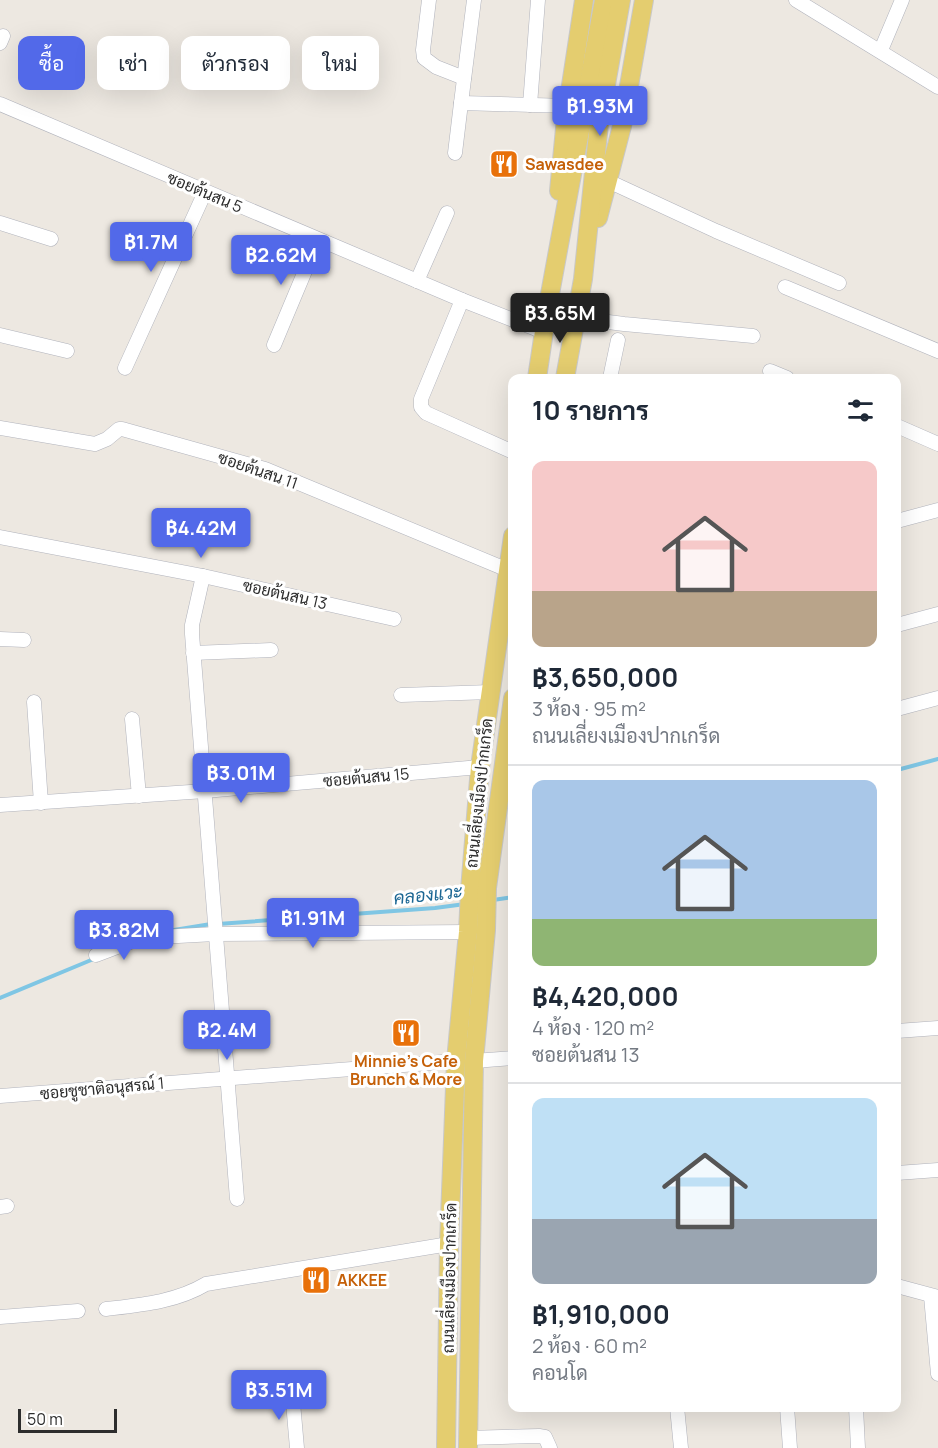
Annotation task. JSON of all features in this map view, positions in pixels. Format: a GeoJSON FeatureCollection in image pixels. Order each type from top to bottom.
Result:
{"type":"FeatureCollection","features":[{"type":"Feature","properties":{"kind":"main road"},"geometry":{"type":"LineString","coordinates":[[548,305],[568,106],[584,0]]}},
{"type":"Feature","properties":{"kind":"main road"},"geometry":{"type":"LineString","coordinates":[[538,374],[548,305],[604,0]]}},
{"type":"Feature","properties":{"kind":"main road"},"geometry":{"type":"LineString","coordinates":[[566,374],[583,279],[599,124],[621,0]]}},
{"type":"Feature","properties":{"kind":"main road"},"geometry":{"type":"LineString","coordinates":[[583,279],[622,126],[644,0]]}},
{"type":"Feature","properties":{"kind":"main road","name":"ถนนเลี่ยงเมืองปากเกร็ด"},"geometry":{"type":"LineString","coordinates":[[446,1448],[449,1244],[456,1061],[478,889],[480,767],[508,570]]}},
{"type":"Feature","properties":{"kind":"main road","name":"ถนนเลี่ยงเมืองปากเกร็ด"},"geometry":{"type":"LineString","coordinates":[[478,889],[508,765]]}},
{"type":"Feature","properties":{"kind":"main road","name":"ถนนเลี่ยงเมืองปากเกร็ด"},"geometry":{"type":"LineString","coordinates":[[468,1443],[474,930]]}},
{"type":"Feature","properties":{"kind":"street"},"geometry":{"type":"LineString","coordinates":[[429,0],[424,58],[436,68],[464,78]]}},
{"type":"Feature","properties":{"kind":"street"},"geometry":{"type":"LineString","coordinates":[[455,153],[474,0]]}},
{"type":"Feature","properties":{"kind":"street"},"geometry":{"type":"LineString","coordinates":[[530,105],[538,0]]}},
{"type":"Feature","properties":{"kind":"street"},"geometry":{"type":"LineString","coordinates":[[796,0],[938,87]]}},
{"type":"Feature","properties":{"kind":"street"},"geometry":{"type":"LineString","coordinates":[[881,50],[902,0]]}},
{"type":"Feature","properties":{"kind":"street"},"geometry":{"type":"LineString","coordinates":[[461,103],[568,106]]}},
{"type":"Feature","properties":{"kind":"street","name":"ซอยต้นสน 5"},"geometry":{"type":"LineString","coordinates":[[0,104],[318,240],[544,332]]}},
{"type":"Feature","properties":{"kind":"street"},"geometry":{"type":"LineString","coordinates":[[608,181],[716,231],[839,283]]}},
{"type":"Feature","properties":{"kind":"street"},"geometry":{"type":"LineString","coordinates":[[125,368],[204,192]]}},
{"type":"Feature","properties":{"kind":"street"},"geometry":{"type":"LineString","coordinates":[[417,281],[447,213]]}},
{"type":"Feature","properties":{"kind":"street"},"geometry":{"type":"LineString","coordinates":[[0,224],[51,239]]}},
{"type":"Feature","properties":{"kind":"street"},"geometry":{"type":"LineString","coordinates":[[274,345],[318,240]]}},
{"type":"Feature","properties":{"kind":"street"},"geometry":{"type":"LineString","coordinates":[[785,287],[938,351]]}},
{"type":"Feature","properties":{"kind":"street"},"geometry":{"type":"LineString","coordinates":[[462,300],[421,399],[421,407],[426,413],[508,450]]}},
{"type":"Feature","properties":{"kind":"street"},"geometry":{"type":"LineString","coordinates":[[577,318],[753,336]]}},
{"type":"Feature","properties":{"kind":"street"},"geometry":{"type":"LineString","coordinates":[[0,335],[67,351]]}},
{"type":"Feature","properties":{"kind":"street"},"geometry":{"type":"LineString","coordinates":[[611,374],[618,340]]}},
{"type":"Feature","properties":{"kind":"street"},"geometry":{"type":"LineString","coordinates":[[770,371],[777,374]]}},
{"type":"Feature","properties":{"kind":"street","name":"ซอยต้นสน 11"},"geometry":{"type":"LineString","coordinates":[[0,428],[94,444],[122,429],[265,470],[508,570]]}},
{"type":"Feature","properties":{"kind":"street"},"geometry":{"type":"LineString","coordinates":[[901,428],[938,444]]}},
{"type":"Feature","properties":{"kind":"street"},"geometry":{"type":"LineString","coordinates":[[901,520],[938,510]]}},
{"type":"Feature","properties":{"kind":"street","name":"ซอยต้นสน 13"},"geometry":{"type":"LineString","coordinates":[[0,537],[203,576],[394,619]]}},
{"type":"Feature","properties":{"kind":"street"},"geometry":{"type":"LineString","coordinates":[[203,576],[192,625],[193,653],[237,1199]]}},
{"type":"Feature","properties":{"kind":"street"},"geometry":{"type":"LineString","coordinates":[[901,624],[938,614]]}},
{"type":"Feature","properties":{"kind":"street"},"geometry":{"type":"LineString","coordinates":[[0,639],[24,640]]}},
{"type":"Feature","properties":{"kind":"street"},"geometry":{"type":"LineString","coordinates":[[193,653],[271,650]]}},
{"type":"Feature","properties":{"kind":"street"},"geometry":{"type":"LineString","coordinates":[[401,695],[491,692]]}},
{"type":"Feature","properties":{"kind":"street"},"geometry":{"type":"LineString","coordinates":[[901,708],[938,698]]}},
{"type":"Feature","properties":{"kind":"street"},"geometry":{"type":"LineString","coordinates":[[34,702],[41,803]]}},
{"type":"Feature","properties":{"kind":"street"},"geometry":{"type":"LineString","coordinates":[[132,719],[139,796]]}},
{"type":"Feature","properties":{"kind":"street","name":"ซอยต้นสน 15"},"geometry":{"type":"LineString","coordinates":[[0,805],[204,791],[480,767]]}},
{"type":"Feature","properties":{"kind":"street"},"geometry":{"type":"LineString","coordinates":[[96,955],[141,938],[214,932],[474,930]]}},
{"type":"Feature","properties":{"kind":"street"},"geometry":{"type":"LineString","coordinates":[[901,1031],[938,1028]]}},
{"type":"Feature","properties":{"kind":"street"},"geometry":{"type":"LineString","coordinates":[[474,1061],[508,1058]]}},
{"type":"Feature","properties":{"kind":"street","name":"ซอยชูชาติอนุสรณ์ 1"},"geometry":{"type":"LineString","coordinates":[[0,1096],[456,1061]]}},
{"type":"Feature","properties":{"kind":"street"},"geometry":{"type":"LineString","coordinates":[[901,1173],[938,1170]]}},
{"type":"Feature","properties":{"kind":"street"},"geometry":{"type":"LineString","coordinates":[[106,1309],[145,1305],[187,1295],[206,1284],[449,1244]]}},
{"type":"Feature","properties":{"kind":"street"},"geometry":{"type":"LineString","coordinates":[[901,1287],[935,1296],[938,1374]]}},
{"type":"Feature","properties":{"kind":"street"},"geometry":{"type":"LineString","coordinates":[[0,1317],[78,1311]]}},
{"type":"Feature","properties":{"kind":"street"},"geometry":{"type":"LineString","coordinates":[[291,1391],[297,1448]]}},
{"type":"Feature","properties":{"kind":"street"},"geometry":{"type":"LineString","coordinates":[[677,1412],[681,1448]]}},
{"type":"Feature","properties":{"kind":"street"},"geometry":{"type":"LineString","coordinates":[[787,1412],[790,1448]]}},
{"type":"Feature","properties":{"kind":"street"},"geometry":{"type":"LineString","coordinates":[[856,1412],[858,1448]]}},
{"type":"Feature","properties":{"kind":"street"},"geometry":{"type":"LineString","coordinates":[[468,1443],[539,1436],[545,1437],[550,1448]]}},
{"type":"Feature","properties":{"kind":"street"},"geometry":{"type":"LineString","coordinates":[[436,1448],[446,1448]]}},
{"type":"Feature","properties":{"kind":"waterway","name":"คลองแวะ"},"geometry":{"type":"LineString","coordinates":[[901,769],[938,759]]}},
{"type":"Feature","properties":{"kind":"waterway","name":"คลองแวะ"},"geometry":{"type":"LineString","coordinates":[[493,900],[508,898]]}},
{"type":"Feature","properties":{"kind":"waterway","name":"คลองแวะ"},"geometry":{"type":"LineString","coordinates":[[218,924],[465,904]]}},
{"type":"Feature","properties":{"kind":"waterway","name":"คลองแวะ"},"geometry":{"type":"LineString","coordinates":[[174,930],[211,924]]}},
{"type":"Feature","properties":{"kind":"waterway","name":"คลองแวะ"},"geometry":{"type":"LineString","coordinates":[[0,998],[96,958]]}},
{"type":"Feature","properties":{"kind":"place","name":"Sawasdee"},"geometry":{"type":"Point","coordinates":[504,164]}},
{"type":"Feature","properties":{"kind":"place","name":"Minnie's Cafe Brunch & More"},"geometry":{"type":"Point","coordinates":[406,1033]}},
{"type":"Feature","properties":{"kind":"place","name":"AKKEE"},"geometry":{"type":"Point","coordinates":[316,1280]}}]}
